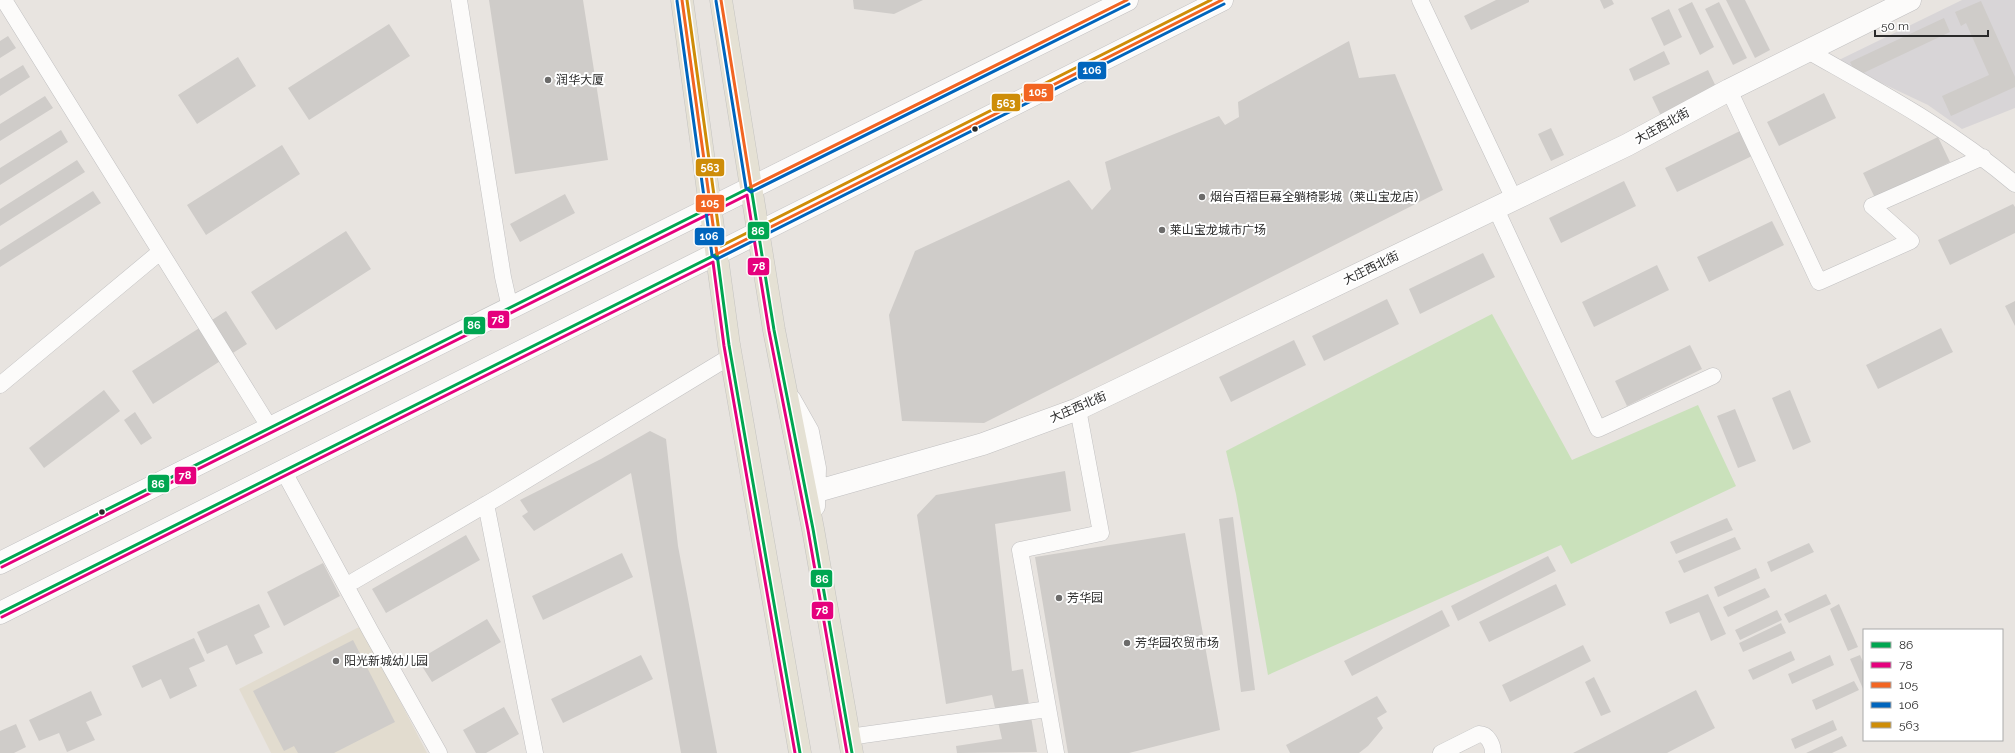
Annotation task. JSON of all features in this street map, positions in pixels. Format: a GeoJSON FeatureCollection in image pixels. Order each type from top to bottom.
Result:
{"type":"FeatureCollection","features":[{"type":"Feature","properties":{"kind":"main road"},"geometry":{"type":"LineString","coordinates":[[682,0],[731,356],[800,753]]}},
{"type":"Feature","properties":{"kind":"main road"},"geometry":{"type":"LineString","coordinates":[[721,0],[786,394],[813,529],[850,745]]}},
{"type":"Feature","properties":{"kind":"main road"},"geometry":{"type":"LineString","coordinates":[[0,613],[284,472],[1222,0]]}},
{"type":"Feature","properties":{"kind":"main road","name":"大庄西北街"},"geometry":{"type":"LineString","coordinates":[[814,492],[983,444],[1078,409],[1627,145],[1729,90],[1910,0]]}},
{"type":"Feature","properties":{"kind":"main road"},"geometry":{"type":"LineString","coordinates":[[0,563],[1120,2]]}},
{"type":"Feature","properties":{"kind":"main road"},"geometry":{"type":"LineString","coordinates":[[786,394],[808,432],[815,468],[813,529]]}},
{"type":"Feature","properties":{"kind":"street"},"geometry":{"type":"LineString","coordinates":[[4,0],[270,428]]}},
{"type":"Feature","properties":{"kind":"street"},"geometry":{"type":"LineString","coordinates":[[459,0],[502,269],[510,308]]}},
{"type":"Feature","properties":{"kind":"street"},"geometry":{"type":"LineString","coordinates":[[1420,0],[1598,429],[1713,376]]}},
{"type":"Feature","properties":{"kind":"street"},"geometry":{"type":"LineString","coordinates":[[1808,51],[1918,113],[1983,157],[2015,184]]}},
{"type":"Feature","properties":{"kind":"street"},"geometry":{"type":"LineString","coordinates":[[1729,90],[1819,282],[1911,241],[1872,206],[1983,157]]}},
{"type":"Feature","properties":{"kind":"street"},"geometry":{"type":"LineString","coordinates":[[0,385],[160,252]]}},
{"type":"Feature","properties":{"kind":"street"},"geometry":{"type":"LineString","coordinates":[[354,581],[486,504],[731,356]]}},
{"type":"Feature","properties":{"kind":"street"},"geometry":{"type":"LineString","coordinates":[[1056,753],[1020,550],[1100,534],[1078,409]]}},
{"type":"Feature","properties":{"kind":"street"},"geometry":{"type":"LineString","coordinates":[[284,472],[439,753]]}},
{"type":"Feature","properties":{"kind":"street"},"geometry":{"type":"LineString","coordinates":[[486,504],[535,753]]}},
{"type":"Feature","properties":{"kind":"street"},"geometry":{"type":"LineString","coordinates":[[850,745],[1048,709]]}},
{"type":"Feature","properties":{"kind":"street"},"geometry":{"type":"LineString","coordinates":[[1441,753],[1479,734],[1483,734],[1487,736],[1493,748],[1493,753]]}},
{"type":"Feature","properties":{"kind":"shaded area"},"geometry":{"type":"Polygon","coordinates":[[[1962,0],[2015,0],[2015,108],[1962,129],[1928,105],[1839,63],[1841,59],[1962,0]]]}},
{"type":"Feature","properties":{"kind":"shaded area","name":"阳光新城幼儿园"},"geometry":{"type":"Polygon","coordinates":[[[361,626],[427,753],[271,753],[239,689],[361,626]]]}},
{"type":"Feature","properties":{"kind":"green space"},"geometry":{"type":"Polygon","coordinates":[[[1492,314],[1572,460],[1698,405],[1736,486],[1571,564],[1561,545],[1268,675],[1236,494],[1226,451],[1492,314]]]}},
{"type":"Feature","properties":{"kind":"building","name":"润华大厦"},"geometry":{"type":"Polygon","coordinates":[[[489,0],[583,0],[608,160],[515,174],[489,0]]]}},
{"type":"Feature","properties":{"kind":"building"},"geometry":{"type":"Polygon","coordinates":[[[853,0],[923,0],[894,14],[854,9],[853,0]]]}},
{"type":"Feature","properties":{"kind":"building"},"geometry":{"type":"Polygon","coordinates":[[[1496,0],[1529,0],[1529,2],[1471,30],[1464,16],[1496,0]]]}},
{"type":"Feature","properties":{"kind":"building"},"geometry":{"type":"Polygon","coordinates":[[[1600,0],[1612,0],[1614,4],[1604,9],[1600,0]]]}},
{"type":"Feature","properties":{"kind":"building"},"geometry":{"type":"Polygon","coordinates":[[[1726,0],[1745,0],[1770,50],[1755,58],[1726,0]]]}},
{"type":"Feature","properties":{"kind":"building"},"geometry":{"type":"Polygon","coordinates":[[[1981,1],[2015,77],[2015,87],[1951,116],[1942,96],[1989,75],[1966,23],[1961,26],[1955,12],[1981,1]]]}},
{"type":"Feature","properties":{"kind":"building"},"geometry":{"type":"Polygon","coordinates":[[[1692,2],[1714,47],[1700,55],[1678,9],[1692,2]]]}},
{"type":"Feature","properties":{"kind":"building"},"geometry":{"type":"Polygon","coordinates":[[[1719,2],[1747,58],[1733,65],[1705,9],[1719,2]]]}},
{"type":"Feature","properties":{"kind":"building"},"geometry":{"type":"Polygon","coordinates":[[[1669,9],[1682,37],[1664,46],[1651,18],[1669,9]]]}},
{"type":"Feature","properties":{"kind":"building"},"geometry":{"type":"Polygon","coordinates":[[[1944,18],[1950,32],[1857,76],[1850,62],[1944,18]]]}},
{"type":"Feature","properties":{"kind":"building"},"geometry":{"type":"Polygon","coordinates":[[[389,24],[410,56],[309,120],[288,88],[389,24]]]}},
{"type":"Feature","properties":{"kind":"building"},"geometry":{"type":"Polygon","coordinates":[[[8,36],[16,48],[0,58],[0,41],[8,36]]]}},
{"type":"Feature","properties":{"kind":"building","name":"莱山宝龙城市广场"},"geometry":{"type":"Polygon","coordinates":[[[1349,41],[1359,78],[1395,74],[1443,190],[984,423],[902,421],[889,315],[915,251],[1069,180],[1092,210],[1111,189],[1105,162],[1219,116],[1225,125],[1239,117],[1238,102],[1349,41]]]}},
{"type":"Feature","properties":{"kind":"building"},"geometry":{"type":"Polygon","coordinates":[[[1664,51],[1670,64],[1634,81],[1629,69],[1664,51]]]}},
{"type":"Feature","properties":{"kind":"building"},"geometry":{"type":"Polygon","coordinates":[[[238,57],[256,86],[197,124],[178,95],[238,57]]]}},
{"type":"Feature","properties":{"kind":"building"},"geometry":{"type":"Polygon","coordinates":[[[23,65],[30,77],[0,96],[0,79],[23,65]]]}},
{"type":"Feature","properties":{"kind":"building"},"geometry":{"type":"Polygon","coordinates":[[[1708,70],[1719,93],[1663,120],[1652,97],[1708,70]]]}},
{"type":"Feature","properties":{"kind":"building"},"geometry":{"type":"Polygon","coordinates":[[[1824,93],[1836,118],[1779,146],[1767,122],[1824,93]]]}},
{"type":"Feature","properties":{"kind":"building"},"geometry":{"type":"Polygon","coordinates":[[[45,96],[53,108],[0,141],[0,124],[45,96]]]}},
{"type":"Feature","properties":{"kind":"building"},"geometry":{"type":"Polygon","coordinates":[[[1551,128],[1564,155],[1551,161],[1538,134],[1551,128]]]}},
{"type":"Feature","properties":{"kind":"building"},"geometry":{"type":"Polygon","coordinates":[[[61,130],[68,142],[0,185],[0,168],[61,130]]]}},
{"type":"Feature","properties":{"kind":"building"},"geometry":{"type":"Polygon","coordinates":[[[1740,131],[1752,156],[1677,192],[1665,168],[1740,131]]]}},
{"type":"Feature","properties":{"kind":"building"},"geometry":{"type":"Polygon","coordinates":[[[1938,137],[1950,162],[1875,198],[1863,173],[1938,137]]]}},
{"type":"Feature","properties":{"kind":"building"},"geometry":{"type":"Polygon","coordinates":[[[282,145],[300,174],[206,235],[187,205],[282,145]]]}},
{"type":"Feature","properties":{"kind":"building"},"geometry":{"type":"Polygon","coordinates":[[[77,160],[85,172],[0,226],[0,209],[77,160]]]}},
{"type":"Feature","properties":{"kind":"building"},"geometry":{"type":"Polygon","coordinates":[[[1624,181],[1636,206],[1561,243],[1549,218],[1624,181]]]}},
{"type":"Feature","properties":{"kind":"building"},"geometry":{"type":"Polygon","coordinates":[[[93,191],[101,203],[0,267],[0,250],[93,191]]]}},
{"type":"Feature","properties":{"kind":"building"},"geometry":{"type":"Polygon","coordinates":[[[565,194],[575,213],[520,242],[510,224],[565,194]]]}},
{"type":"Feature","properties":{"kind":"building"},"geometry":{"type":"Polygon","coordinates":[[[2013,204],[2015,207],[2015,233],[1950,265],[1938,240],[2013,204]]]}},
{"type":"Feature","properties":{"kind":"building"},"geometry":{"type":"Polygon","coordinates":[[[1772,221],[1784,245],[1709,282],[1697,257],[1772,221]]]}},
{"type":"Feature","properties":{"kind":"building"},"geometry":{"type":"Polygon","coordinates":[[[346,231],[371,269],[276,330],[251,292],[346,231]]]}},
{"type":"Feature","properties":{"kind":"building"},"geometry":{"type":"Polygon","coordinates":[[[1483,253],[1495,277],[1420,314],[1409,289],[1483,253]]]}},
{"type":"Feature","properties":{"kind":"building"},"geometry":{"type":"Polygon","coordinates":[[[1657,265],[1669,290],[1594,327],[1582,302],[1657,265]]]}},
{"type":"Feature","properties":{"kind":"building"},"geometry":{"type":"Polygon","coordinates":[[[1387,299],[1399,324],[1324,361],[1312,336],[1387,299]]]}},
{"type":"Feature","properties":{"kind":"building"},"geometry":{"type":"Polygon","coordinates":[[[2015,301],[2015,326],[2005,306],[2015,301]]]}},
{"type":"Feature","properties":{"kind":"building"},"geometry":{"type":"Polygon","coordinates":[[[226,311],[247,344],[153,404],[132,371],[226,311]]]}},
{"type":"Feature","properties":{"kind":"building"},"geometry":{"type":"Polygon","coordinates":[[[1941,328],[1953,352],[1878,389],[1866,365],[1941,328]]]}},
{"type":"Feature","properties":{"kind":"building"},"geometry":{"type":"Polygon","coordinates":[[[1294,340],[1306,365],[1231,402],[1219,377],[1294,340]]]}},
{"type":"Feature","properties":{"kind":"building"},"geometry":{"type":"Polygon","coordinates":[[[1690,345],[1702,369],[1627,406],[1615,381],[1690,345]]]}},
{"type":"Feature","properties":{"kind":"building"},"geometry":{"type":"Polygon","coordinates":[[[104,390],[120,411],[44,468],[29,448],[104,390]]]}},
{"type":"Feature","properties":{"kind":"building"},"geometry":{"type":"Polygon","coordinates":[[[1790,390],[1811,442],[1793,450],[1772,398],[1790,390]]]}},
{"type":"Feature","properties":{"kind":"building"},"geometry":{"type":"Polygon","coordinates":[[[1735,409],[1756,461],[1738,468],[1717,416],[1735,409]]]}},
{"type":"Feature","properties":{"kind":"building"},"geometry":{"type":"Polygon","coordinates":[[[135,412],[152,438],[141,445],[124,420],[135,412]]]}},
{"type":"Feature","properties":{"kind":"building"},"geometry":{"type":"Polygon","coordinates":[[[650,431],[666,439],[678,546],[717,753],[681,753],[631,473],[534,531],[522,516],[528,512],[520,500],[601,459],[650,431]]]}},
{"type":"Feature","properties":{"kind":"building"},"geometry":{"type":"Polygon","coordinates":[[[1065,471],[1071,511],[995,524],[1012,671],[1023,669],[1037,752],[957,753],[956,746],[1002,739],[992,695],[946,704],[917,515],[936,495],[1065,471]]]}},
{"type":"Feature","properties":{"kind":"building"},"geometry":{"type":"Polygon","coordinates":[[[1233,517],[1255,690],[1241,692],[1219,519],[1233,517]]]}},
{"type":"Feature","properties":{"kind":"building"},"geometry":{"type":"Polygon","coordinates":[[[1727,518],[1733,530],[1676,554],[1670,542],[1727,518]]]}},
{"type":"Feature","properties":{"kind":"building","name":"芳华园农贸市场"},"geometry":{"type":"Polygon","coordinates":[[[1185,533],[1220,730],[1129,753],[1068,753],[1035,557],[1185,533]]]}},
{"type":"Feature","properties":{"kind":"building"},"geometry":{"type":"Polygon","coordinates":[[[466,535],[480,560],[386,613],[372,589],[466,535]]]}},
{"type":"Feature","properties":{"kind":"building"},"geometry":{"type":"Polygon","coordinates":[[[1735,537],[1741,549],[1684,573],[1678,561],[1735,537]]]}},
{"type":"Feature","properties":{"kind":"building"},"geometry":{"type":"Polygon","coordinates":[[[1809,543],[1814,552],[1771,572],[1767,562],[1809,543]]]}},
{"type":"Feature","properties":{"kind":"building"},"geometry":{"type":"Polygon","coordinates":[[[622,553],[633,577],[543,620],[532,596],[622,553]]]}},
{"type":"Feature","properties":{"kind":"building"},"geometry":{"type":"Polygon","coordinates":[[[1548,556],[1556,571],[1458,621],[1451,606],[1548,556]]]}},
{"type":"Feature","properties":{"kind":"building"},"geometry":{"type":"Polygon","coordinates":[[[323,563],[340,596],[284,626],[267,592],[323,563]]]}},
{"type":"Feature","properties":{"kind":"building"},"geometry":{"type":"Polygon","coordinates":[[[1756,568],[1760,578],[1718,597],[1714,587],[1756,568]]]}},
{"type":"Feature","properties":{"kind":"building"},"geometry":{"type":"Polygon","coordinates":[[[1556,584],[1566,605],[1489,642],[1479,622],[1556,584]]]}},
{"type":"Feature","properties":{"kind":"building"},"geometry":{"type":"Polygon","coordinates":[[[1765,588],[1770,597],[1728,617],[1723,607],[1765,588]]]}},
{"type":"Feature","properties":{"kind":"building"},"geometry":{"type":"Polygon","coordinates":[[[1708,594],[1726,634],[1711,641],[1699,612],[1670,624],[1665,612],[1708,594]]]}},
{"type":"Feature","properties":{"kind":"building"},"geometry":{"type":"Polygon","coordinates":[[[1826,594],[1831,604],[1789,623],[1784,614],[1826,594]]]}},
{"type":"Feature","properties":{"kind":"building"},"geometry":{"type":"Polygon","coordinates":[[[259,604],[270,627],[254,635],[263,653],[236,665],[227,645],[207,654],[197,632],[259,604]]]}},
{"type":"Feature","properties":{"kind":"building"},"geometry":{"type":"Polygon","coordinates":[[[1839,604],[1858,647],[1848,651],[1830,609],[1839,604]]]}},
{"type":"Feature","properties":{"kind":"building"},"geometry":{"type":"Polygon","coordinates":[[[1442,610],[1450,626],[1352,676],[1344,661],[1442,610]]]}},
{"type":"Feature","properties":{"kind":"building"},"geometry":{"type":"Polygon","coordinates":[[[1777,610],[1782,620],[1740,640],[1735,630],[1777,610]]]}},
{"type":"Feature","properties":{"kind":"building"},"geometry":{"type":"Polygon","coordinates":[[[487,619],[501,642],[432,682],[418,660],[487,619]]]}},
{"type":"Feature","properties":{"kind":"building"},"geometry":{"type":"Polygon","coordinates":[[[1781,623],[1786,633],[1743,652],[1739,643],[1781,623]]]}},
{"type":"Feature","properties":{"kind":"building"},"geometry":{"type":"Polygon","coordinates":[[[194,638],[205,661],[189,668],[197,686],[170,699],[161,679],[142,688],[132,666],[194,638]]]}},
{"type":"Feature","properties":{"kind":"building","name":"阳光新城幼儿园"},"geometry":{"type":"Polygon","coordinates":[[[353,640],[395,722],[334,753],[298,753],[294,746],[284,751],[253,691],[353,640]]]}},
{"type":"Feature","properties":{"kind":"building"},"geometry":{"type":"Polygon","coordinates":[[[1583,645],[1591,661],[1510,702],[1502,685],[1583,645]]]}},
{"type":"Feature","properties":{"kind":"building"},"geometry":{"type":"Polygon","coordinates":[[[1791,651],[1795,660],[1753,680],[1748,670],[1791,651]]]}},
{"type":"Feature","properties":{"kind":"building"},"geometry":{"type":"Polygon","coordinates":[[[641,655],[653,679],[563,723],[551,699],[641,655]]]}},
{"type":"Feature","properties":{"kind":"building"},"geometry":{"type":"Polygon","coordinates":[[[1830,655],[1834,665],[1792,684],[1788,674],[1830,655]]]}},
{"type":"Feature","properties":{"kind":"building"},"geometry":{"type":"Polygon","coordinates":[[[1860,655],[1863,662],[1863,689],[1850,659],[1860,655]]]}},
{"type":"Feature","properties":{"kind":"building"},"geometry":{"type":"Polygon","coordinates":[[[1594,677],[1611,712],[1601,716],[1585,682],[1594,677]]]}},
{"type":"Feature","properties":{"kind":"building"},"geometry":{"type":"Polygon","coordinates":[[[1854,681],[1859,690],[1816,710],[1812,700],[1854,681]]]}},
{"type":"Feature","properties":{"kind":"building"},"geometry":{"type":"Polygon","coordinates":[[[1696,690],[1715,728],[1667,753],[1573,753],[1696,690]]]}},
{"type":"Feature","properties":{"kind":"building"},"geometry":{"type":"Polygon","coordinates":[[[91,691],[102,715],[86,722],[95,740],[67,752],[59,733],[39,741],[29,720],[91,691]]]}},
{"type":"Feature","properties":{"kind":"building"},"geometry":{"type":"Polygon","coordinates":[[[1377,696],[1387,712],[1377,718],[1383,728],[1368,746],[1359,753],[1290,753],[1286,745],[1377,696]]]}},
{"type":"Feature","properties":{"kind":"building"},"geometry":{"type":"Polygon","coordinates":[[[504,707],[519,734],[486,753],[476,753],[463,730],[504,707]]]}},
{"type":"Feature","properties":{"kind":"building"},"geometry":{"type":"Polygon","coordinates":[[[1833,720],[1837,730],[1795,749],[1791,739],[1833,720]]]}},
{"type":"Feature","properties":{"kind":"building"},"geometry":{"type":"Polygon","coordinates":[[[16,724],[26,747],[14,753],[0,753],[0,731],[16,724]]]}},
{"type":"Feature","properties":{"kind":"building"},"geometry":{"type":"Polygon","coordinates":[[[1842,736],[1847,746],[1832,753],[1806,753],[1842,736]]]}},
{"type":"Feature","properties":{"kind":"transit line","name":"105"},"geometry":{"type":"LineString","coordinates":[[682,0],[717,254],[1222,0]]}},
{"type":"Feature","properties":{"kind":"transit line","name":"563"},"geometry":{"type":"LineString","coordinates":[[687,0],[721,246],[1211,0]]}},
{"type":"Feature","properties":{"kind":"transit line","name":"105"},"geometry":{"type":"LineString","coordinates":[[721,0],[751,187],[1127,0]]}},
{"type":"Feature","properties":{"kind":"transit line","name":"106"},"geometry":{"type":"LineString","coordinates":[[677,1],[712,255],[717,259],[1224,4]]}},
{"type":"Feature","properties":{"kind":"transit line","name":"106"},"geometry":{"type":"LineString","coordinates":[[716,1],[746,188],[751,192],[1129,4]]}},
{"type":"Feature","properties":{"kind":"transit line","name":"86"},"geometry":{"type":"LineString","coordinates":[[0,563],[751,187],[774,330],[813,529],[852,753]]}},
{"type":"Feature","properties":{"kind":"transit line","name":"78"},"geometry":{"type":"LineString","coordinates":[[2,567],[747,195],[769,331],[808,530],[847,753]]}},
{"type":"Feature","properties":{"kind":"transit line","name":"86"},"geometry":{"type":"LineString","coordinates":[[0,613],[717,254],[729,345],[800,753]]}},
{"type":"Feature","properties":{"kind":"transit line","name":"78"},"geometry":{"type":"LineString","coordinates":[[2,617],[713,262],[724,346],[795,753]]}},
{"type":"Feature","properties":{"kind":"place","name":"润华大厦"},"geometry":{"type":"Point","coordinates":[548,80]}},
{"type":"Feature","properties":{"kind":"place","name":"烟台百褶巨幕全躺椅影城（莱山宝龙店）"},"geometry":{"type":"Point","coordinates":[1202,197]}},
{"type":"Feature","properties":{"kind":"place","name":"莱山宝龙城市广场"},"geometry":{"type":"Point","coordinates":[1162,230]}},
{"type":"Feature","properties":{"kind":"place","name":"芳华园"},"geometry":{"type":"Point","coordinates":[1059,598]}},
{"type":"Feature","properties":{"kind":"place","name":"芳华园农贸市场"},"geometry":{"type":"Point","coordinates":[1127,643]}},
{"type":"Feature","properties":{"kind":"place","name":"阳光新城幼儿园"},"geometry":{"type":"Point","coordinates":[336,661]}}]}
